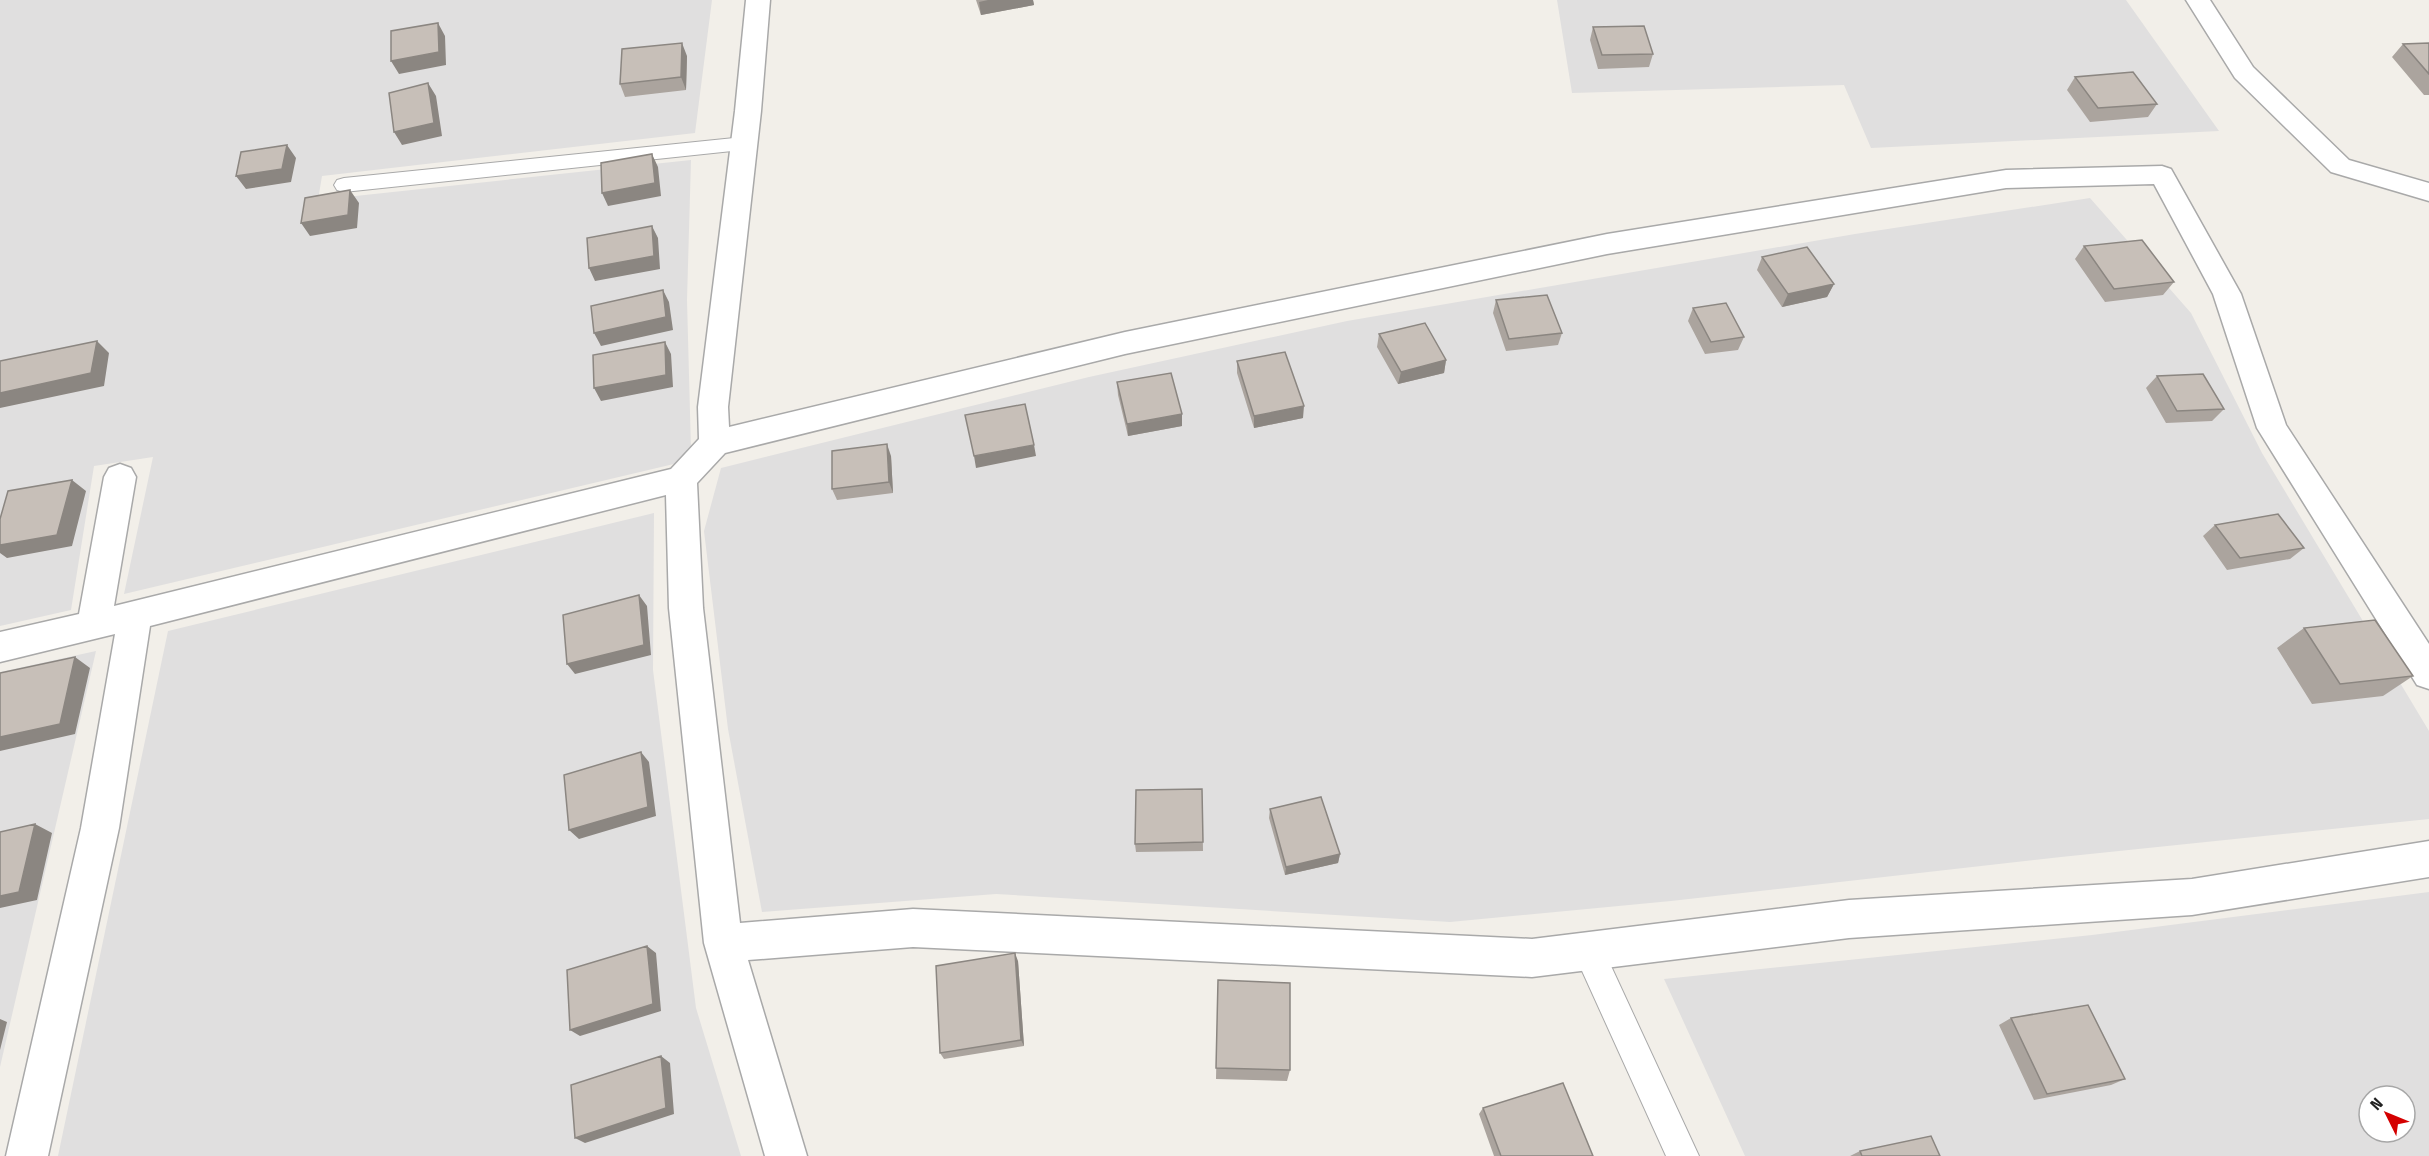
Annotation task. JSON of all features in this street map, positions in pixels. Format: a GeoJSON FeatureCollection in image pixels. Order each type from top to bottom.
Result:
{"type":"FeatureCollection","features":[{"type":"Feature","properties":{"kind":"street"},"geometry":{"type":"LineString","coordinates":[[715,443],[713,407],[744,144],[758,0]]}},
{"type":"Feature","properties":{"kind":"street"},"geometry":{"type":"LineString","coordinates":[[2198,0],[2244,72],[2340,166],[2429,192]]}},
{"type":"Feature","properties":{"kind":"street"},"geometry":{"type":"LineString","coordinates":[[0,647],[681,479],[715,443],[1125,343],[1607,244],[2006,179],[2162,175],[2227,294],[2272,429],[2429,674]]}},
{"type":"Feature","properties":{"kind":"street"},"geometry":{"type":"LineString","coordinates":[[94,625],[120,477]]}},
{"type":"Feature","properties":{"kind":"street"},"geometry":{"type":"LineString","coordinates":[[681,479],[686,608],[723,943],[786,1156]]}},
{"type":"Feature","properties":{"kind":"street"},"geometry":{"type":"LineString","coordinates":[[27,1156],[100,828],[135,615]]}},
{"type":"Feature","properties":{"kind":"street"},"geometry":{"type":"LineString","coordinates":[[723,943],[912,928],[1532,958],[1849,919],[2192,897],[2429,859]]}},
{"type":"Feature","properties":{"kind":"lane"},"geometry":{"type":"LineString","coordinates":[[344,185],[744,144]]}},
{"type":"Feature","properties":{"kind":"lane"},"geometry":{"type":"LineString","coordinates":[[1588,951],[1683,1156]]}},
{"type":"Feature","properties":{"kind":"shaded area"},"geometry":{"type":"Polygon","coordinates":[[[0,0],[712,0],[695,133],[322,176],[318,200],[691,160],[687,300],[691,450],[678,463],[124,594],[153,457],[94,466],[71,610],[0,626],[0,0]]]}},
{"type":"Feature","properties":{"kind":"shaded area"},"geometry":{"type":"Polygon","coordinates":[[[1557,0],[2126,0],[2219,131],[1871,148],[1844,85],[1572,93],[1557,0]]]}},
{"type":"Feature","properties":{"kind":"shaded area"},"geometry":{"type":"Polygon","coordinates":[[[2090,198],[2191,313],[2262,453],[2429,731],[2429,819],[1671,901],[1450,922],[996,894],[762,912],[728,729],[704,531],[721,468],[1089,377],[1347,321],[1855,234],[2090,198]]]}},
{"type":"Feature","properties":{"kind":"shaded area"},"geometry":{"type":"Polygon","coordinates":[[[654,513],[653,670],[696,1008],[741,1156],[58,1156],[168,631],[654,513]]]}},
{"type":"Feature","properties":{"kind":"shaded area"},"geometry":{"type":"Polygon","coordinates":[[[96,651],[0,1067],[0,672],[96,651]]]}},
{"type":"Feature","properties":{"kind":"shaded area"},"geometry":{"type":"Polygon","coordinates":[[[2429,892],[2429,1156],[1745,1156],[1664,979],[2092,935],[2429,892]]]}},
{"type":"Feature","properties":{"kind":"building"},"geometry":{"type":"Polygon","coordinates":[[[438,23],[439,52],[391,61],[391,31],[438,23]]]}},
{"type":"Feature","properties":{"kind":"building"},"geometry":{"type":"Polygon","coordinates":[[[1644,26],[1653,54],[1602,55],[1593,27],[1644,26]]]}},
{"type":"Feature","properties":{"kind":"building"},"geometry":{"type":"Polygon","coordinates":[[[682,43],[681,77],[620,84],[622,49],[682,43]]]}},
{"type":"Feature","properties":{"kind":"building"},"geometry":{"type":"Polygon","coordinates":[[[2429,43],[2429,74],[2403,44],[2429,43]]]}},
{"type":"Feature","properties":{"kind":"building"},"geometry":{"type":"Polygon","coordinates":[[[2133,72],[2157,104],[2098,108],[2075,77],[2133,72]]]}},
{"type":"Feature","properties":{"kind":"building"},"geometry":{"type":"Polygon","coordinates":[[[428,83],[434,123],[394,132],[389,93],[428,83]]]}},
{"type":"Feature","properties":{"kind":"building"},"geometry":{"type":"Polygon","coordinates":[[[287,145],[282,169],[236,176],[241,152],[287,145]]]}},
{"type":"Feature","properties":{"kind":"building"},"geometry":{"type":"Polygon","coordinates":[[[652,154],[655,183],[602,193],[601,163],[652,154]]]}},
{"type":"Feature","properties":{"kind":"building"},"geometry":{"type":"Polygon","coordinates":[[[350,190],[348,215],[301,223],[305,198],[350,190]]]}},
{"type":"Feature","properties":{"kind":"building"},"geometry":{"type":"Polygon","coordinates":[[[652,226],[654,256],[589,268],[587,238],[652,226]]]}},
{"type":"Feature","properties":{"kind":"building"},"geometry":{"type":"Polygon","coordinates":[[[2142,240],[2174,282],[2114,289],[2084,246],[2142,240]]]}},
{"type":"Feature","properties":{"kind":"building"},"geometry":{"type":"Polygon","coordinates":[[[1807,247],[1834,284],[1788,294],[1762,257],[1807,247]]]}},
{"type":"Feature","properties":{"kind":"building"},"geometry":{"type":"Polygon","coordinates":[[[663,290],[666,317],[594,333],[591,306],[663,290]]]}},
{"type":"Feature","properties":{"kind":"building"},"geometry":{"type":"Polygon","coordinates":[[[1547,295],[1562,333],[1509,339],[1496,300],[1547,295]]]}},
{"type":"Feature","properties":{"kind":"building"},"geometry":{"type":"Polygon","coordinates":[[[1726,303],[1744,337],[1711,342],[1693,308],[1726,303]]]}},
{"type":"Feature","properties":{"kind":"building"},"geometry":{"type":"Polygon","coordinates":[[[1425,323],[1446,360],[1401,372],[1379,334],[1425,323]]]}},
{"type":"Feature","properties":{"kind":"building"},"geometry":{"type":"Polygon","coordinates":[[[97,341],[91,373],[0,393],[0,361],[97,341]]]}},
{"type":"Feature","properties":{"kind":"building"},"geometry":{"type":"Polygon","coordinates":[[[665,342],[666,375],[594,388],[593,355],[665,342]]]}},
{"type":"Feature","properties":{"kind":"building"},"geometry":{"type":"Polygon","coordinates":[[[1285,352],[1304,406],[1254,416],[1237,361],[1285,352]]]}},
{"type":"Feature","properties":{"kind":"building"},"geometry":{"type":"Polygon","coordinates":[[[1171,373],[1182,414],[1127,424],[1117,382],[1171,373]]]}},
{"type":"Feature","properties":{"kind":"building"},"geometry":{"type":"Polygon","coordinates":[[[2203,374],[2224,409],[2177,411],[2157,376],[2203,374]]]}},
{"type":"Feature","properties":{"kind":"building"},"geometry":{"type":"Polygon","coordinates":[[[1025,404],[1034,445],[974,456],[965,415],[1025,404]]]}},
{"type":"Feature","properties":{"kind":"building"},"geometry":{"type":"Polygon","coordinates":[[[887,444],[889,482],[832,489],[832,451],[887,444]]]}},
{"type":"Feature","properties":{"kind":"building"},"geometry":{"type":"Polygon","coordinates":[[[72,480],[57,535],[0,545],[0,519],[8,491],[72,480]]]}},
{"type":"Feature","properties":{"kind":"building"},"geometry":{"type":"Polygon","coordinates":[[[2278,514],[2304,548],[2240,558],[2215,525],[2278,514]]]}},
{"type":"Feature","properties":{"kind":"building"},"geometry":{"type":"Polygon","coordinates":[[[639,595],[644,645],[567,664],[563,615],[639,595]]]}},
{"type":"Feature","properties":{"kind":"building"},"geometry":{"type":"Polygon","coordinates":[[[2375,620],[2413,676],[2340,684],[2304,628],[2375,620]]]}},
{"type":"Feature","properties":{"kind":"building"},"geometry":{"type":"Polygon","coordinates":[[[75,657],[60,724],[0,737],[0,673],[75,657]]]}},
{"type":"Feature","properties":{"kind":"building"},"geometry":{"type":"Polygon","coordinates":[[[641,752],[648,807],[569,830],[564,775],[641,752]]]}},
{"type":"Feature","properties":{"kind":"building"},"geometry":{"type":"Polygon","coordinates":[[[1202,789],[1203,842],[1135,844],[1136,790],[1202,789]]]}},
{"type":"Feature","properties":{"kind":"building"},"geometry":{"type":"Polygon","coordinates":[[[1321,797],[1340,854],[1286,867],[1270,809],[1321,797]]]}},
{"type":"Feature","properties":{"kind":"building"},"geometry":{"type":"Polygon","coordinates":[[[35,824],[19,892],[0,896],[0,832],[35,824]]]}},
{"type":"Feature","properties":{"kind":"building"},"geometry":{"type":"Polygon","coordinates":[[[647,946],[653,1004],[570,1030],[567,970],[647,946]]]}},
{"type":"Feature","properties":{"kind":"building"},"geometry":{"type":"Polygon","coordinates":[[[1015,953],[1021,1040],[940,1053],[936,966],[1015,953]]]}},
{"type":"Feature","properties":{"kind":"building"},"geometry":{"type":"Polygon","coordinates":[[[1218,980],[1290,983],[1290,1070],[1216,1068],[1218,980]]]}},
{"type":"Feature","properties":{"kind":"building"},"geometry":{"type":"Polygon","coordinates":[[[2088,1005],[2125,1079],[2047,1094],[2011,1018],[2088,1005]]]}},
{"type":"Feature","properties":{"kind":"building"},"geometry":{"type":"Polygon","coordinates":[[[661,1056],[666,1108],[575,1138],[571,1085],[661,1056]]]}},
{"type":"Feature","properties":{"kind":"building"},"geometry":{"type":"Polygon","coordinates":[[[1563,1083],[1593,1156],[1501,1156],[1483,1108],[1563,1083]]]}},
{"type":"Feature","properties":{"kind":"building"},"geometry":{"type":"Polygon","coordinates":[[[1931,1136],[1940,1156],[1862,1156],[1860,1151],[1931,1136]]]}}]}
